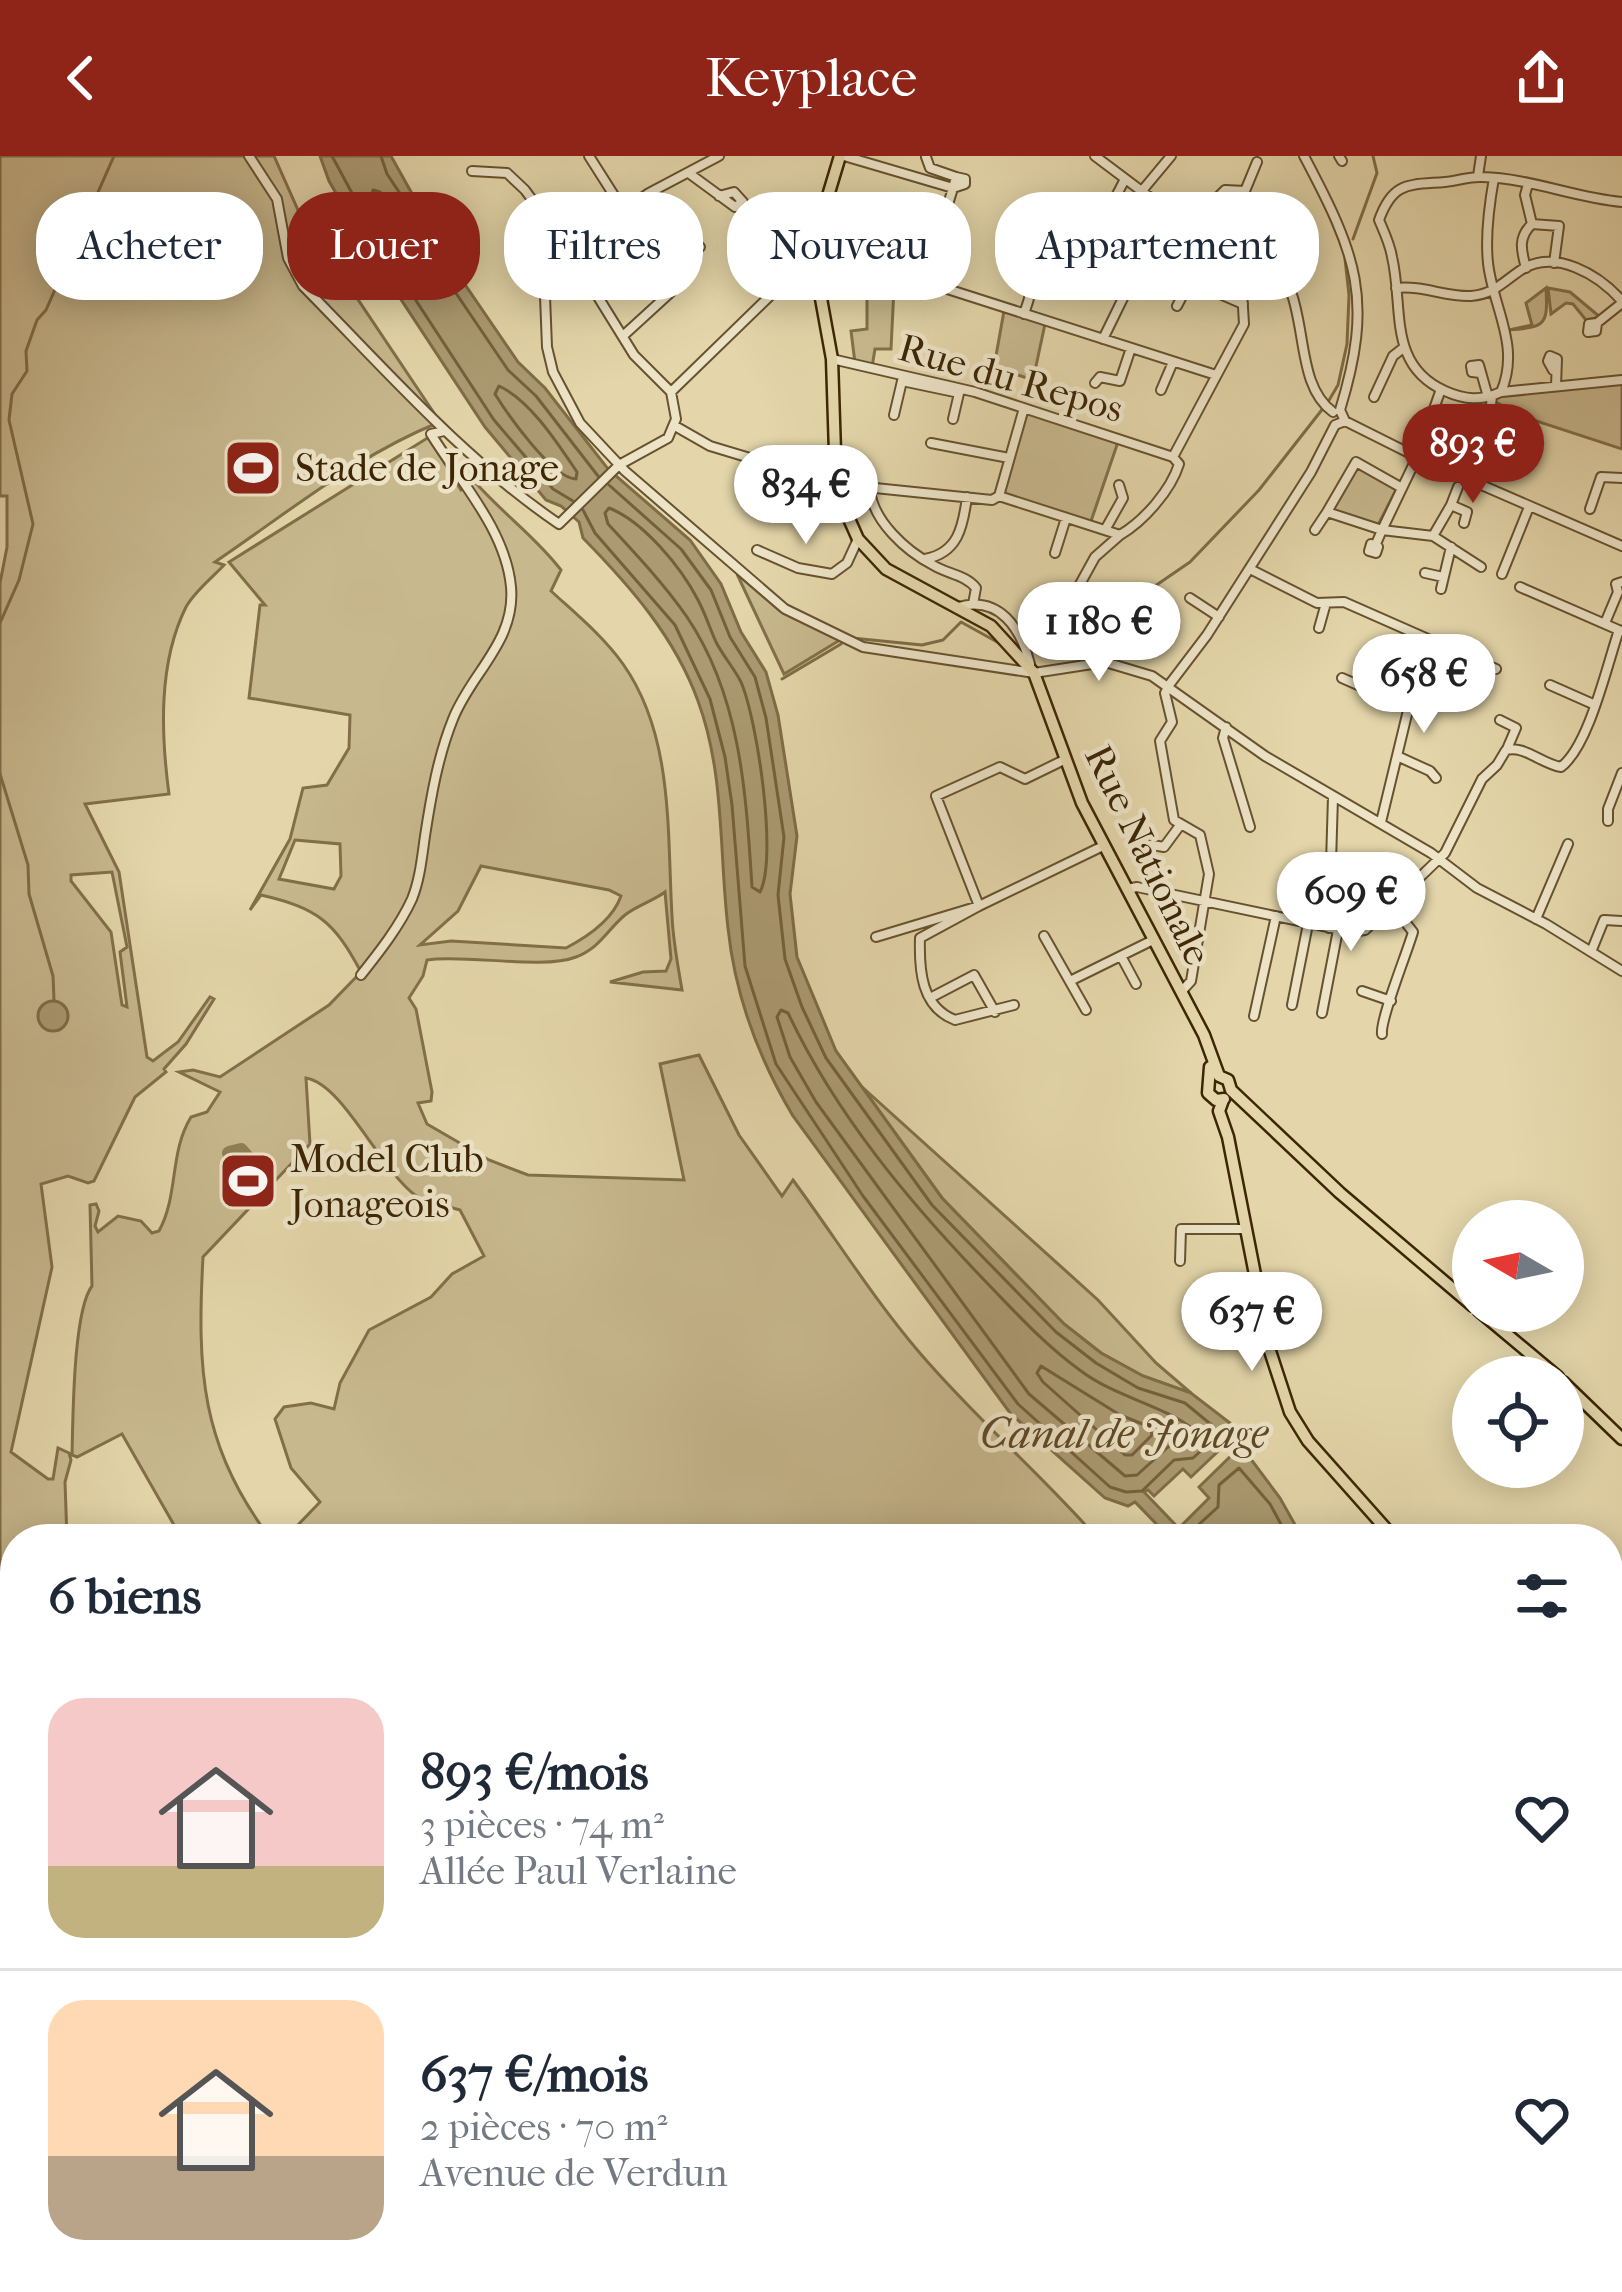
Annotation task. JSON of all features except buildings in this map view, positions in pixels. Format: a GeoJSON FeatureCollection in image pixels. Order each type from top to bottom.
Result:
{"type":"FeatureCollection","features":[{"type":"Feature","properties":{"kind":"main road","name":"Rue Nationale"},"geometry":{"type":"LineString","coordinates":[[829,192],[842,156]]}},
{"type":"Feature","properties":{"kind":"main road","name":"Rue Nationale"},"geometry":{"type":"LineString","coordinates":[[821,300],[832,359],[836,484],[858,538],[899,579],[991,626],[1033,671],[1103,846],[1211,1051],[1216,1077]]}},
{"type":"Feature","properties":{"kind":"main road"},"geometry":{"type":"LineString","coordinates":[[1381,1524],[1308,1441],[1290,1412],[1270,1351],[1220,1119],[1223,1096],[1228,1080],[1216,1077],[1207,1088],[1223,1096],[1252,1111],[1452,1288]]}},
{"type":"Feature","properties":{"kind":"main road"},"geometry":{"type":"LineString","coordinates":[[1505,1332],[1533,1356]]}},
{"type":"Feature","properties":{"kind":"main road"},"geometry":{"type":"LineString","coordinates":[[1584,1402],[1622,1439]]}},
{"type":"Feature","properties":{"kind":"street"},"geometry":{"type":"LineString","coordinates":[[249,156],[277,200],[288,258],[298,280],[444,431],[521,499],[559,524],[619,465],[658,446],[675,426],[670,392],[634,355],[601,300]]}},
{"type":"Feature","properties":{"kind":"street"},"geometry":{"type":"LineString","coordinates":[[589,156],[612,192]]}},
{"type":"Feature","properties":{"kind":"street"},"geometry":{"type":"LineString","coordinates":[[655,192],[719,156]]}},
{"type":"Feature","properties":{"kind":"street"},"geometry":{"type":"LineString","coordinates":[[842,156],[953,188]]}},
{"type":"Feature","properties":{"kind":"street"},"geometry":{"type":"LineString","coordinates":[[1095,156],[1140,192],[1171,156]]}},
{"type":"Feature","properties":{"kind":"street"},"geometry":{"type":"LineString","coordinates":[[1304,156],[1342,232],[1357,279],[1359,325],[1331,409]]}},
{"type":"Feature","properties":{"kind":"street"},"geometry":{"type":"LineString","coordinates":[[1478,176],[1481,156]]}},
{"type":"Feature","properties":{"kind":"street"},"geometry":{"type":"LineString","coordinates":[[926,158],[930,168],[956,177],[952,192]]}},
{"type":"Feature","properties":{"kind":"street"},"geometry":{"type":"LineString","coordinates":[[1224,192],[1245,191],[1257,162]]}},
{"type":"Feature","properties":{"kind":"street"},"geometry":{"type":"LineString","coordinates":[[472,171],[507,172],[526,192]]}},
{"type":"Feature","properties":{"kind":"street"},"geometry":{"type":"LineString","coordinates":[[688,173],[719,196]]}},
{"type":"Feature","properties":{"kind":"street"},"geometry":{"type":"LineString","coordinates":[[1622,202],[1478,176],[1409,184],[1394,195],[1379,220],[1393,258],[1402,349],[1411,365],[1441,389],[1463,398],[1622,380]]}},
{"type":"Feature","properties":{"kind":"street"},"geometry":{"type":"LineString","coordinates":[[1481,447],[1493,395],[1509,358],[1487,237],[1494,178]]}},
{"type":"Feature","properties":{"kind":"street"},"geometry":{"type":"LineString","coordinates":[[1118,192],[1125,179]]}},
{"type":"Feature","properties":{"kind":"street"},"geometry":{"type":"LineString","coordinates":[[1528,184],[1525,196],[1532,224]]}},
{"type":"Feature","properties":{"kind":"street"},"geometry":{"type":"LineString","coordinates":[[1526,268],[1523,232],[1532,224],[1559,226],[1554,262]]}},
{"type":"Feature","properties":{"kind":"street"},"geometry":{"type":"LineString","coordinates":[[1396,288],[1415,285],[1471,296],[1495,291],[1543,261],[1554,262],[1583,271],[1622,302],[1598,323]]}},
{"type":"Feature","properties":{"kind":"street"},"geometry":{"type":"LineString","coordinates":[[1613,292],[1622,280]]}},
{"type":"Feature","properties":{"kind":"street"},"geometry":{"type":"LineString","coordinates":[[1177,306],[1190,281],[1243,304]]}},
{"type":"Feature","properties":{"kind":"street"},"geometry":{"type":"LineString","coordinates":[[971,297],[1216,376]]}},
{"type":"Feature","properties":{"kind":"street"},"geometry":{"type":"LineString","coordinates":[[545,300],[547,347],[565,400],[619,465],[800,618],[863,647],[1033,671],[1106,662],[1136,669],[1169,685],[1332,796],[1440,859],[1477,888],[1622,971]]}},
{"type":"Feature","properties":{"kind":"street"},"geometry":{"type":"LineString","coordinates":[[624,335],[666,300]]}},
{"type":"Feature","properties":{"kind":"street"},"geometry":{"type":"LineString","coordinates":[[670,392],[763,300]]}},
{"type":"Feature","properties":{"kind":"street"},"geometry":{"type":"LineString","coordinates":[[1024,314],[1029,300]]}},
{"type":"Feature","properties":{"kind":"street"},"geometry":{"type":"LineString","coordinates":[[1103,339],[1122,300]]}},
{"type":"Feature","properties":{"kind":"street"},"geometry":{"type":"LineString","coordinates":[[1079,586],[1095,557],[1143,516],[1178,472],[1173,457],[1244,325],[1244,300]]}},
{"type":"Feature","properties":{"kind":"street"},"geometry":{"type":"LineString","coordinates":[[1292,300],[1312,385],[1340,423],[1622,546]]}},
{"type":"Feature","properties":{"kind":"street"},"geometry":{"type":"LineString","coordinates":[[1095,383],[1100,377],[1120,381],[1131,348]]}},
{"type":"Feature","properties":{"kind":"street"},"geometry":{"type":"LineString","coordinates":[[1374,397],[1393,356],[1402,349]]}},
{"type":"Feature","properties":{"kind":"street","name":"Rue du Repos"},"geometry":{"type":"LineString","coordinates":[[832,359],[1024,408],[1173,457]]}},
{"type":"Feature","properties":{"kind":"street"},"geometry":{"type":"LineString","coordinates":[[1161,390],[1173,362]]}},
{"type":"Feature","properties":{"kind":"street"},"geometry":{"type":"LineString","coordinates":[[1553,370],[1556,386]]}},
{"type":"Feature","properties":{"kind":"street"},"geometry":{"type":"LineString","coordinates":[[1480,374],[1493,395]]}},
{"type":"Feature","properties":{"kind":"street"},"geometry":{"type":"LineString","coordinates":[[894,415],[902,378]]}},
{"type":"Feature","properties":{"kind":"street"},"geometry":{"type":"LineString","coordinates":[[1376,544],[1417,458],[1441,389]]}},
{"type":"Feature","properties":{"kind":"street"},"geometry":{"type":"LineString","coordinates":[[953,419],[960,390]]}},
{"type":"Feature","properties":{"kind":"street"},"geometry":{"type":"LineString","coordinates":[[675,426],[710,446],[836,484],[992,500],[999,496],[1024,408]]}},
{"type":"Feature","properties":{"kind":"street"},"geometry":{"type":"LineString","coordinates":[[1183,996],[1191,981],[1209,874],[1200,835],[1174,820],[1160,750],[1172,722],[1166,693],[1340,423]]}},
{"type":"Feature","properties":{"kind":"street"},"geometry":{"type":"LineString","coordinates":[[361,975],[393,935],[413,895],[450,726],[490,663],[510,610],[505,551],[430,434],[444,431]]}},
{"type":"Feature","properties":{"kind":"street"},"geometry":{"type":"LineString","coordinates":[[931,443],[1009,458]]}},
{"type":"Feature","properties":{"kind":"street"},"geometry":{"type":"LineString","coordinates":[[1315,530],[1356,462],[1402,488]]}},
{"type":"Feature","properties":{"kind":"street"},"geometry":{"type":"LineString","coordinates":[[1590,509],[1601,476],[1622,478]]}},
{"type":"Feature","properties":{"kind":"street"},"geometry":{"type":"LineString","coordinates":[[1105,530],[1123,498],[1119,485]]}},
{"type":"Feature","properties":{"kind":"street"},"geometry":{"type":"LineString","coordinates":[[1433,536],[1457,487]]}},
{"type":"Feature","properties":{"kind":"street"},"geometry":{"type":"LineString","coordinates":[[870,490],[871,501],[891,533],[923,560],[946,553],[956,544],[968,497]]}},
{"type":"Feature","properties":{"kind":"street"},"geometry":{"type":"LineString","coordinates":[[999,496],[1120,535]]}},
{"type":"Feature","properties":{"kind":"street"},"geometry":{"type":"LineString","coordinates":[[1451,505],[1467,512],[1464,523]]}},
{"type":"Feature","properties":{"kind":"street"},"geometry":{"type":"LineString","coordinates":[[1502,574],[1529,507]]}},
{"type":"Feature","properties":{"kind":"street"},"geometry":{"type":"LineString","coordinates":[[1327,512],[1382,530],[1433,536],[1481,567]]}},
{"type":"Feature","properties":{"kind":"street"},"geometry":{"type":"LineString","coordinates":[[1055,554],[1066,518]]}},
{"type":"Feature","properties":{"kind":"street"},"geometry":{"type":"LineString","coordinates":[[757,550],[798,568],[832,574],[847,563],[858,538]]}},
{"type":"Feature","properties":{"kind":"street"},"geometry":{"type":"LineString","coordinates":[[1441,589],[1451,547]]}},
{"type":"Feature","properties":{"kind":"street","name":"Rue Nationale"},"geometry":{"type":"LineString","coordinates":[[923,560],[972,581],[976,588],[973,604],[1003,612],[1010,619],[1033,671]]}},
{"type":"Feature","properties":{"kind":"street"},"geometry":{"type":"LineString","coordinates":[[1250,568],[1317,604],[1344,602],[1496,670]]}},
{"type":"Feature","properties":{"kind":"street"},"geometry":{"type":"LineString","coordinates":[[1425,573],[1443,578]]}},
{"type":"Feature","properties":{"kind":"street"},"geometry":{"type":"LineString","coordinates":[[1506,750],[1517,748],[1553,766],[1565,765],[1621,631],[1520,587]]}},
{"type":"Feature","properties":{"kind":"street"},"geometry":{"type":"LineString","coordinates":[[1605,622],[1621,588]]}},
{"type":"Feature","properties":{"kind":"street"},"geometry":{"type":"LineString","coordinates":[[1190,598],[1219,617]]}},
{"type":"Feature","properties":{"kind":"street"},"geometry":{"type":"LineString","coordinates":[[1319,628],[1326,603]]}},
{"type":"Feature","properties":{"kind":"street"},"geometry":{"type":"LineString","coordinates":[[958,607],[973,604]]}},
{"type":"Feature","properties":{"kind":"street"},"geometry":{"type":"LineString","coordinates":[[1381,822],[1425,640]]}},
{"type":"Feature","properties":{"kind":"street"},"geometry":{"type":"LineString","coordinates":[[1342,677],[1408,707]]}},
{"type":"Feature","properties":{"kind":"street"},"geometry":{"type":"LineString","coordinates":[[1414,685],[1453,703]]}},
{"type":"Feature","properties":{"kind":"street"},"geometry":{"type":"LineString","coordinates":[[1550,685],[1593,704]]}},
{"type":"Feature","properties":{"kind":"street"},"geometry":{"type":"LineString","coordinates":[[1125,890],[1137,886],[1334,929],[1365,930],[1440,859],[1482,779],[1506,750],[1516,728],[1500,720]]}},
{"type":"Feature","properties":{"kind":"street"},"geometry":{"type":"LineString","coordinates":[[1226,727],[1223,738],[1250,827]]}},
{"type":"Feature","properties":{"kind":"street"},"geometry":{"type":"LineString","coordinates":[[1397,755],[1436,778]]}},
{"type":"Feature","properties":{"kind":"street"},"geometry":{"type":"LineString","coordinates":[[979,906],[936,796],[1000,767],[1025,779],[1066,759]]}},
{"type":"Feature","properties":{"kind":"street"},"geometry":{"type":"LineString","coordinates":[[1608,820],[1622,773]]}},
{"type":"Feature","properties":{"kind":"street"},"geometry":{"type":"LineString","coordinates":[[1322,1013],[1334,929],[1332,796]]}},
{"type":"Feature","properties":{"kind":"street"},"geometry":{"type":"LineString","coordinates":[[1152,845],[1164,847],[1181,824]]}},
{"type":"Feature","properties":{"kind":"street"},"geometry":{"type":"LineString","coordinates":[[1536,919],[1568,844]]}},
{"type":"Feature","properties":{"kind":"street"},"geometry":{"type":"LineString","coordinates":[[1014,1005],[956,1019],[941,1013],[920,977],[920,938],[1103,846]]}},
{"type":"Feature","properties":{"kind":"street"},"geometry":{"type":"LineString","coordinates":[[1382,1034],[1413,932],[1391,904]]}},
{"type":"Feature","properties":{"kind":"street"},"geometry":{"type":"LineString","coordinates":[[876,937],[979,906]]}},
{"type":"Feature","properties":{"kind":"street"},"geometry":{"type":"LineString","coordinates":[[1254,1016],[1276,916]]}},
{"type":"Feature","properties":{"kind":"street"},"geometry":{"type":"LineString","coordinates":[[1591,952],[1604,920],[1622,921]]}},
{"type":"Feature","properties":{"kind":"street"},"geometry":{"type":"LineString","coordinates":[[1292,1005],[1308,923]]}},
{"type":"Feature","properties":{"kind":"street"},"geometry":{"type":"LineString","coordinates":[[1044,936],[1086,1010]]}},
{"type":"Feature","properties":{"kind":"street"},"geometry":{"type":"LineString","coordinates":[[1070,981],[1153,940]]}},
{"type":"Feature","properties":{"kind":"street"},"geometry":{"type":"LineString","coordinates":[[1121,956],[1136,984]]}},
{"type":"Feature","properties":{"kind":"street"},"geometry":{"type":"LineString","coordinates":[[930,998],[974,975],[994,1012]]}},
{"type":"Feature","properties":{"kind":"street"},"geometry":{"type":"LineString","coordinates":[[1362,991],[1391,1000]]}},
{"type":"Feature","properties":{"kind":"street"},"geometry":{"type":"LineString","coordinates":[[1180,1261],[1181,1228],[1245,1229]]}},
{"type":"Feature","properties":{"kind":"shaded area"},"geometry":{"type":"Polygon","coordinates":[[[0,156],[274,156],[290,192],[287,300],[358,300],[440,422],[352,468],[215,562],[224,565],[189,601],[170,651],[163,723],[169,794],[85,804],[119,872],[147,1057],[153,1061],[178,1042],[210,997],[214,999],[166,1072],[135,1097],[94,1181],[68,1176],[41,1184],[52,1267],[11,1452],[48,1479],[53,1479],[58,1448],[69,1453],[66,1524],[0,1524],[0,583],[7,547],[7,496],[0,496],[0,156]],[[112,872],[71,875],[111,932],[122,1005],[127,1007],[120,952],[127,947],[112,872]]]}},
{"type":"Feature","properties":{"kind":"shaded area"},"geometry":{"type":"Polygon","coordinates":[[[1546,288],[1542,322],[1531,327],[1509,330],[1532,325],[1526,303],[1546,288]]]}},
{"type":"Feature","properties":{"kind":"shaded area"},"geometry":{"type":"Polygon","coordinates":[[[1548,288],[1570,292],[1600,317],[1586,320],[1573,304],[1566,303],[1551,314],[1548,288]]]}},
{"type":"Feature","properties":{"kind":"shaded area"},"geometry":{"type":"Polygon","coordinates":[[[867,300],[893,300],[891,349],[875,349],[872,367],[855,363],[851,331],[867,329],[867,300]]]}},
{"type":"Feature","properties":{"kind":"shaded area"},"geometry":{"type":"Polygon","coordinates":[[[1004,311],[1045,324],[1033,380],[994,367],[1004,311]]]}},
{"type":"Feature","properties":{"kind":"shaded area"},"geometry":{"type":"Polygon","coordinates":[[[1622,383],[1622,449],[1524,417],[1494,401],[1501,395],[1622,383]]]}},
{"type":"Feature","properties":{"kind":"shaded area"},"geometry":{"type":"Polygon","coordinates":[[[1029,411],[1118,442],[1090,524],[1002,495],[1024,414],[1029,411]]]}},
{"type":"Feature","properties":{"kind":"shaded area"},"geometry":{"type":"Polygon","coordinates":[[[429,437],[461,490],[475,482],[551,558],[561,570],[551,591],[623,664],[651,722],[665,786],[682,990],[610,982],[666,971],[671,959],[665,892],[629,912],[584,953],[562,961],[427,960],[409,998],[416,1009],[432,1092],[431,1101],[418,1103],[427,1124],[489,1160],[528,1175],[684,1180],[660,1064],[699,1055],[739,1135],[782,1196],[793,1180],[919,1352],[1084,1524],[299,1524],[320,1502],[291,1468],[275,1419],[284,1407],[311,1403],[334,1409],[340,1383],[369,1330],[431,1297],[452,1274],[484,1256],[460,1210],[415,1195],[334,1095],[306,1078],[310,1144],[203,1257],[201,1335],[208,1405],[230,1472],[260,1524],[173,1524],[122,1434],[77,1457],[72,1455],[78,1341],[92,1286],[90,1205],[96,1204],[99,1211],[98,1232],[118,1216],[141,1221],[152,1233],[159,1231],[184,1131],[191,1117],[207,1112],[220,1092],[179,1072],[193,1070],[220,1077],[329,1005],[361,972],[342,940],[310,912],[261,895],[250,910],[290,839],[303,788],[327,785],[349,748],[350,715],[249,698],[260,605],[265,605],[229,562],[429,437]],[[295,840],[279,879],[334,889],[341,876],[340,844],[295,840]],[[481,866],[458,911],[420,945],[451,941],[566,948],[606,920],[621,896],[481,866]]]}},
{"type":"Feature","properties":{"kind":"shaded area"},"geometry":{"type":"Polygon","coordinates":[[[1355,467],[1397,488],[1377,527],[1334,512],[1355,467]]]}},
{"type":"Feature","properties":{"kind":"shaded area"},"geometry":{"type":"Polygon","coordinates":[[[737,574],[780,611],[840,640],[784,674],[737,574]]]}},
{"type":"Feature","properties":{"kind":"shaded area"},"geometry":{"type":"Polygon","coordinates":[[[861,1086],[1098,1300],[1191,1393],[1143,1376],[1101,1353],[1064,1324],[942,1198],[861,1086]]]}},
{"type":"Feature","properties":{"kind":"water","name":"Canal de Jonage"},"geometry":{"type":"Polygon","coordinates":[[[320,156],[391,156],[411,192],[335,192],[320,156]]]}},
{"type":"Feature","properties":{"kind":"water","name":"Canal de Jonage"},"geometry":{"type":"Polygon","coordinates":[[[401,300],[476,300],[518,362],[545,388],[608,469],[690,540],[721,584],[741,632],[766,672],[778,715],[797,836],[790,894],[797,957],[836,1051],[942,1198],[1064,1324],[1101,1353],[1143,1376],[1191,1393],[1230,1423],[1226,1428],[1233,1437],[1191,1477],[1183,1469],[1154,1496],[1144,1492],[1175,1524],[1156,1524],[1135,1502],[1128,1506],[1105,1498],[1010,1413],[793,1116],[759,1049],[736,978],[713,757],[688,678],[649,613],[583,538],[579,522],[546,500],[485,427],[401,300]]]}},
{"type":"Feature","properties":{"kind":"water"},"geometry":{"type":"Polygon","coordinates":[[[53,1001],[68,1016],[53,1031],[38,1016],[53,1001]]]}},
{"type":"Feature","properties":{"kind":"water","name":"Canal de Jonage"},"geometry":{"type":"Polygon","coordinates":[[[1241,1446],[1295,1524],[1183,1524],[1209,1498],[1199,1487],[1241,1446]]]}},
{"type":"Feature","properties":{"kind":"waterway"},"geometry":{"type":"LineString","coordinates":[[0,623],[19,580],[33,524],[9,420],[12,394],[27,371],[26,351],[37,320],[46,310],[114,156]]}},
{"type":"Feature","properties":{"kind":"waterway"},"geometry":{"type":"LineString","coordinates":[[1353,239],[1377,173],[1373,156]]}},
{"type":"Feature","properties":{"kind":"waterway"},"geometry":{"type":"LineString","coordinates":[[1024,636],[1074,621],[1107,619],[1190,562],[1259,490],[1338,385],[1347,344],[1345,259]]}},
{"type":"Feature","properties":{"kind":"waterway"},"geometry":{"type":"LineString","coordinates":[[852,638],[922,645],[943,640],[961,622],[999,643]]}},
{"type":"Feature","properties":{"kind":"waterway"},"geometry":{"type":"LineString","coordinates":[[782,679],[841,644]]}},
{"type":"Feature","properties":{"kind":"waterway"},"geometry":{"type":"LineString","coordinates":[[0,774],[28,865],[29,894],[53,976],[54,1000]]}},
{"type":"Feature","properties":{"kind":"taxiway"},"geometry":{"type":"LineString","coordinates":[[229,1153],[241,1150],[255,1166]]}},
{"type":"Feature","properties":{"kind":"place","name":"Stade de Jonage"},"geometry":{"type":"Point","coordinates":[253,468]}},
{"type":"Feature","properties":{"kind":"place","name":"Model Club Jonageois"},"geometry":{"type":"Point","coordinates":[248,1181]}}]}
